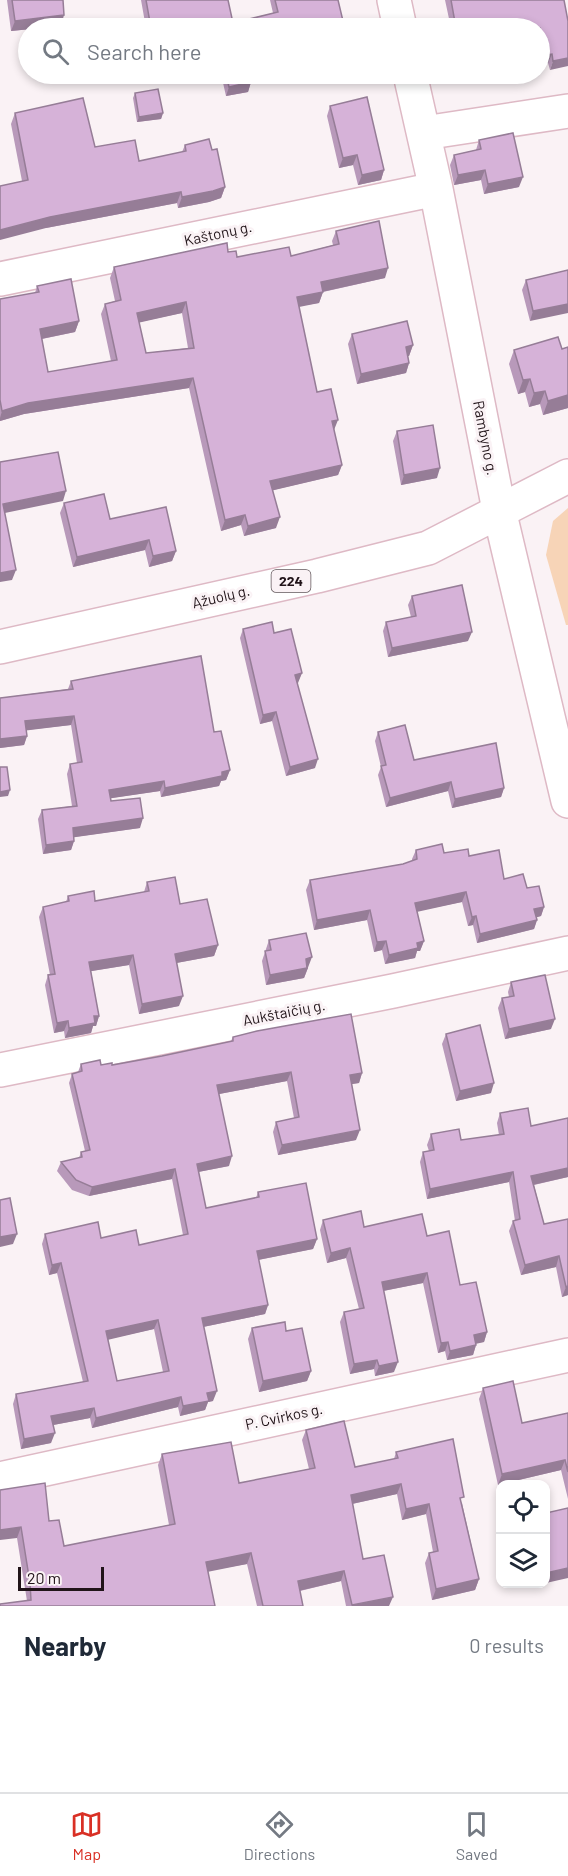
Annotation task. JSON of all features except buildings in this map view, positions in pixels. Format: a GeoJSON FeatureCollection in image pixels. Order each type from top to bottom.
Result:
{"type":"FeatureCollection","features":[{"type":"Feature","properties":{"kind":"street"},"geometry":{"type":"LineString","coordinates":[[394,0],[398,18]]}},
{"type":"Feature","properties":{"kind":"street","name":"Rambyno g."},"geometry":{"type":"LineString","coordinates":[[412,84],[436,189],[499,510],[568,801]]}},
{"type":"Feature","properties":{"kind":"street"},"geometry":{"type":"LineString","coordinates":[[424,133],[568,111]]}},
{"type":"Feature","properties":{"kind":"street","name":"Kaštonų g."},"geometry":{"type":"LineString","coordinates":[[0,279],[436,189]]}},
{"type":"Feature","properties":{"kind":"street","name":"Ąžuolų g."},"geometry":{"type":"LineString","coordinates":[[0,646],[317,576],[428,548],[568,476]]}},
{"type":"Feature","properties":{"kind":"street","name":"Aukštaičių g."},"geometry":{"type":"LineString","coordinates":[[0,1070],[393,991],[568,953]]}},
{"type":"Feature","properties":{"kind":"street","name":"P. Cvirkos g."},"geometry":{"type":"LineString","coordinates":[[0,1479],[568,1355]]}},
{"type":"Feature","properties":{"kind":"shaded area"},"geometry":{"type":"Polygon","coordinates":[[[568,508],[568,625],[566,625],[546,555],[553,521],[568,508]]]}}]}
